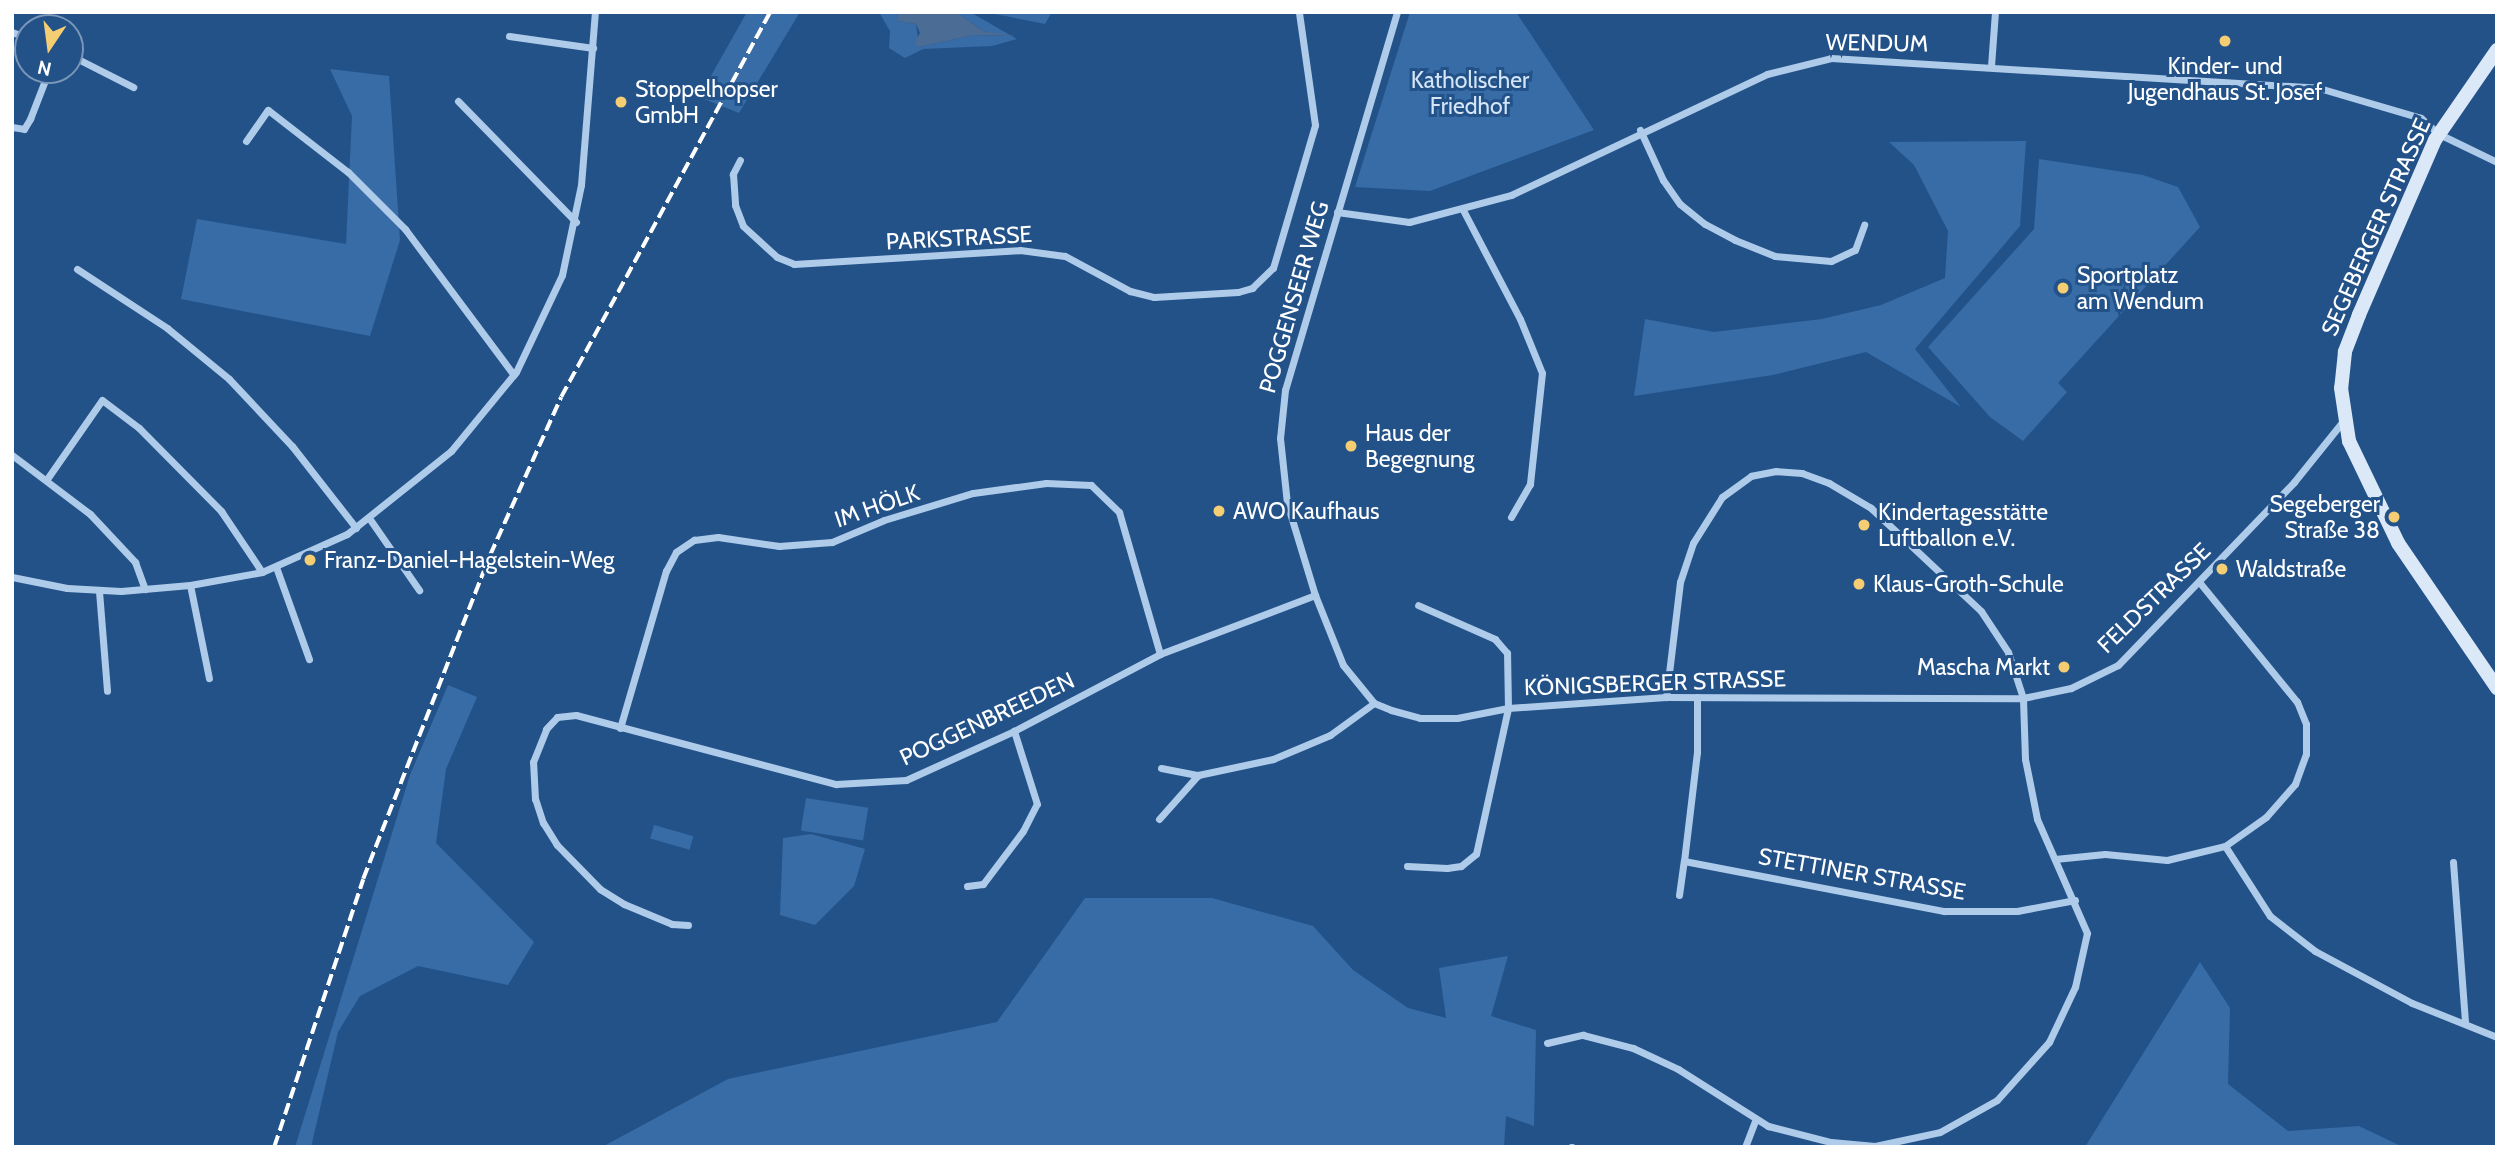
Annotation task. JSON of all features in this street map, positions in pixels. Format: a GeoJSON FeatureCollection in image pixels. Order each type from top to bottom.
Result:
{"type":"FeatureCollection","features":[{"type":"Feature","properties":{"kind":"main road","name":"SEGEBERGER STRASSE"},"geometry":{"type":"LineString","coordinates":[[2497,50],[2439,134],[2345,352],[2341,388],[2343,421],[2398,543],[2497,688]]}},
{"type":"Feature","properties":{"kind":"street"},"geometry":{"type":"LineString","coordinates":[[12,577],[99,591],[190,585],[262,572],[355,528],[451,451],[514,375],[556,291],[576,222],[595,12]]}},
{"type":"Feature","properties":{"kind":"street","name":"PARKSTRASSE"},"geometry":{"type":"LineString","coordinates":[[740,160],[733,174],[735,205],[743,226],[777,257],[794,264],[1020,250],[1065,256],[1130,291],[1154,297],[1238,292],[1252,288],[1273,268],[1309,152],[1314,101],[1299,12]]}},
{"type":"Feature","properties":{"kind":"street","name":"POGGENSEER WEG"},"geometry":{"type":"LineString","coordinates":[[1315,595],[1284,491],[1281,426],[1285,390],[1397,12]]}},
{"type":"Feature","properties":{"kind":"street"},"geometry":{"type":"LineString","coordinates":[[1991,66],[1996,12]]}},
{"type":"Feature","properties":{"kind":"street"},"geometry":{"type":"LineString","coordinates":[[509,36],[593,48]]}},
{"type":"Feature","properties":{"kind":"street","name":"WENDUM"},"geometry":{"type":"LineString","coordinates":[[1337,212],[1409,222],[1463,210],[1511,195],[1640,130],[1767,74],[1819,60],[1991,66],[2319,88],[2421,118],[2439,134],[2497,162]]}},
{"type":"Feature","properties":{"kind":"street"},"geometry":{"type":"LineString","coordinates":[[84,62],[133,87]]}},
{"type":"Feature","properties":{"kind":"street"},"geometry":{"type":"LineString","coordinates":[[12,127],[24,129],[44,84]]}},
{"type":"Feature","properties":{"kind":"street"},"geometry":{"type":"LineString","coordinates":[[458,101],[576,222]]}},
{"type":"Feature","properties":{"kind":"street"},"geometry":{"type":"LineString","coordinates":[[246,141],[268,110],[348,172],[405,229],[514,375]]}},
{"type":"Feature","properties":{"kind":"street"},"geometry":{"type":"LineString","coordinates":[[1640,130],[1663,180],[1680,204],[1705,224],[1735,240],[1775,256],[1831,261],[1855,250],[1864,225]]}},
{"type":"Feature","properties":{"kind":"street"},"geometry":{"type":"LineString","coordinates":[[1463,210],[1520,319],[1542,373],[1530,484],[1511,517]]}},
{"type":"Feature","properties":{"kind":"street"},"geometry":{"type":"LineString","coordinates":[[77,268],[167,328],[229,379],[292,446],[355,528]]}},
{"type":"Feature","properties":{"kind":"street"},"geometry":{"type":"LineString","coordinates":[[47,479],[102,400],[147,436],[221,511],[262,572]]}},
{"type":"Feature","properties":{"kind":"street","name":"FELDSTRASSE"},"geometry":{"type":"LineString","coordinates":[[2023,698],[2071,688],[2118,665],[2200,583],[2294,482],[2343,421]]}},
{"type":"Feature","properties":{"kind":"street"},"geometry":{"type":"LineString","coordinates":[[12,455],[90,514],[135,562],[145,589]]}},
{"type":"Feature","properties":{"kind":"street"},"geometry":{"type":"LineString","coordinates":[[1547,1043],[1570,1034],[1633,1048],[1678,1069],[1756,1119],[1831,1142],[1875,1146],[1940,1132],[1974,1116],[1997,1100],[2049,1042],[2075,987],[2087,933],[2075,900],[2037,819],[2025,759],[2023,698],[2008,652],[1981,611],[1871,508],[1829,483],[1802,473],[1776,471],[1751,476],[1723,497],[1693,543],[1678,594],[1666,697]]}},
{"type":"Feature","properties":{"kind":"street","name":"IM HÖLK"},"geometry":{"type":"LineString","coordinates":[[621,728],[666,571],[676,552],[694,540],[718,537],[779,546],[832,542],[884,520],[973,493],[1046,483],[1091,485],[1119,512],[1160,654]]}},
{"type":"Feature","properties":{"kind":"street"},"geometry":{"type":"LineString","coordinates":[[369,518],[419,590]]}},
{"type":"Feature","properties":{"kind":"street"},"geometry":{"type":"LineString","coordinates":[[276,567],[309,659]]}},
{"type":"Feature","properties":{"kind":"street"},"geometry":{"type":"LineString","coordinates":[[2055,859],[2105,854],[2167,860],[2225,846],[2266,817],[2295,784],[2306,754],[2306,724],[2280,679],[2200,583]]}},
{"type":"Feature","properties":{"kind":"street"},"geometry":{"type":"LineString","coordinates":[[190,585],[209,678]]}},
{"type":"Feature","properties":{"kind":"street"},"geometry":{"type":"LineString","coordinates":[[99,591],[107,691]]}},
{"type":"Feature","properties":{"kind":"street"},"geometry":{"type":"LineString","coordinates":[[1161,768],[1198,775],[1273,759],[1330,735],[1374,703],[1343,665],[1315,595]]}},
{"type":"Feature","properties":{"kind":"street","name":"POGGENBREEDEN"},"geometry":{"type":"LineString","coordinates":[[688,925],[671,924],[624,904],[600,888],[557,845],[542,823],[532,780],[546,729],[566,713],[836,784],[906,780],[1014,731],[1160,654],[1315,595]]}},
{"type":"Feature","properties":{"kind":"street"},"geometry":{"type":"LineString","coordinates":[[1407,866],[1447,869],[1461,866],[1476,854],[1508,708],[1507,653],[1495,639],[1418,605]]}},
{"type":"Feature","properties":{"kind":"street","name":"KÖNIGSBERGER STRASSE"},"geometry":{"type":"LineString","coordinates":[[1374,703],[1420,718],[1457,718],[1508,708],[1666,697],[2023,698]]}},
{"type":"Feature","properties":{"kind":"street"},"geometry":{"type":"LineString","coordinates":[[1679,895],[1697,752],[1697,697]]}},
{"type":"Feature","properties":{"kind":"street"},"geometry":{"type":"LineString","coordinates":[[967,886],[984,884],[1023,831],[1037,804],[1014,731]]}},
{"type":"Feature","properties":{"kind":"street"},"geometry":{"type":"LineString","coordinates":[[1159,819],[1198,775]]}},
{"type":"Feature","properties":{"kind":"street"},"geometry":{"type":"LineString","coordinates":[[2225,846],[2270,916],[2315,951],[2412,1003],[2497,1037]]}},
{"type":"Feature","properties":{"kind":"street","name":"STETTINER STRASSE"},"geometry":{"type":"LineString","coordinates":[[1684,861],[1944,911],[2017,911],[2075,900]]}},
{"type":"Feature","properties":{"kind":"street"},"geometry":{"type":"LineString","coordinates":[[2453,862],[2465,1023]]}},
{"type":"Feature","properties":{"kind":"street"},"geometry":{"type":"LineString","coordinates":[[1745,1147],[1756,1119]]}},
{"type":"Feature","properties":{"kind":"green space"},"geometry":{"type":"Polygon","coordinates":[[[747,12],[800,12],[739,113],[699,97],[747,12]]]}},
{"type":"Feature","properties":{"kind":"green space"},"geometry":{"type":"Polygon","coordinates":[[[879,12],[897,12],[898,21],[916,24],[919,47],[974,35],[1010,36],[983,31],[956,12],[970,12],[1017,39],[992,46],[923,49],[905,58],[889,48],[890,31],[879,12]]]}},
{"type":"Feature","properties":{"kind":"green space"},"geometry":{"type":"Polygon","coordinates":[[[985,12],[1052,12],[1045,24],[985,12]]]}},
{"type":"Feature","properties":{"kind":"green space","name":"Katholischer Friedhof"},"geometry":{"type":"Polygon","coordinates":[[[1410,12],[1516,12],[1594,130],[1430,191],[1355,187],[1410,12]]]}},
{"type":"Feature","properties":{"kind":"green space"},"geometry":{"type":"Polygon","coordinates":[[[330,69],[389,76],[400,240],[370,336],[181,299],[197,219],[346,244],[352,116],[330,69]]]}},
{"type":"Feature","properties":{"kind":"green space"},"geometry":{"type":"Polygon","coordinates":[[[2026,141],[2020,226],[1915,349],[1961,407],[1866,352],[1773,375],[1634,396],[1645,319],[1714,332],[1822,319],[1881,305],[1945,278],[1948,231],[1914,165],[1889,142],[2026,141]]]}},
{"type":"Feature","properties":{"kind":"green space","name":"Sportplatz am Wendum"},"geometry":{"type":"Polygon","coordinates":[[[2039,159],[2143,175],[2178,187],[2200,227],[2058,383],[2067,392],[2023,441],[1990,417],[1928,347],[2034,229],[2039,159]]]}},
{"type":"Feature","properties":{"kind":"green space"},"geometry":{"type":"Polygon","coordinates":[[[448,685],[477,697],[446,769],[436,843],[534,942],[508,985],[418,966],[360,996],[338,1032],[311,1147],[295,1147],[410,775],[448,685]]]}},
{"type":"Feature","properties":{"kind":"green space"},"geometry":{"type":"Polygon","coordinates":[[[806,798],[868,808],[863,840],[801,831],[806,798]]]}},
{"type":"Feature","properties":{"kind":"green space"},"geometry":{"type":"Polygon","coordinates":[[[654,825],[693,836],[690,850],[650,838],[654,825]]]}},
{"type":"Feature","properties":{"kind":"green space"},"geometry":{"type":"Polygon","coordinates":[[[811,834],[865,849],[854,886],[815,925],[780,915],[783,838],[811,834]]]}},
{"type":"Feature","properties":{"kind":"green space"},"geometry":{"type":"Polygon","coordinates":[[[1085,898],[1212,898],[1313,926],[1353,970],[1408,1008],[1446,1018],[1439,968],[1508,956],[1491,1016],[1536,1030],[1534,1126],[1506,1116],[1504,1147],[602,1147],[728,1079],[997,1022],[1085,898]]]}},
{"type":"Feature","properties":{"kind":"green space"},"geometry":{"type":"Polygon","coordinates":[[[2200,962],[2230,1008],[2228,1084],[2288,1131],[2359,1126],[2403,1147],[2085,1147],[2200,962]]]}},
{"type":"Feature","properties":{"kind":"shaded area"},"geometry":{"type":"Polygon","coordinates":[[[897,12],[956,12],[983,31],[1015,36],[974,35],[919,47],[914,43],[920,33],[916,24],[898,21],[897,12]]]}},
{"type":"Feature","properties":{"kind":"railway"},"geometry":{"type":"LineString","coordinates":[[274,1147],[363,879],[490,555],[561,397],[770,12]]}},
{"type":"Feature","properties":{"kind":"place","name":"Kinder- und Jugendhaus St. Josef"},"geometry":{"type":"Point","coordinates":[2225,41]}},
{"type":"Feature","properties":{"kind":"place","name":"Stoppelhopser GmbH"},"geometry":{"type":"Point","coordinates":[621,102]}},
{"type":"Feature","properties":{"kind":"place","name":"Sportplatz am Wendum"},"geometry":{"type":"Point","coordinates":[2063,288]}},
{"type":"Feature","properties":{"kind":"place","name":"Haus der Begegnung"},"geometry":{"type":"Point","coordinates":[1351,446]}},
{"type":"Feature","properties":{"kind":"place","name":"AWO Kaufhaus"},"geometry":{"type":"Point","coordinates":[1219,511]}},
{"type":"Feature","properties":{"kind":"place","name":"Segeberger Straße 38"},"geometry":{"type":"Point","coordinates":[2394,517]}},
{"type":"Feature","properties":{"kind":"place","name":"Kindertagesstätte Luftballon e.V."},"geometry":{"type":"Point","coordinates":[1864,525]}},
{"type":"Feature","properties":{"kind":"place","name":"Franz-Daniel-Hagelstein-Weg"},"geometry":{"type":"Point","coordinates":[310,560]}},
{"type":"Feature","properties":{"kind":"place","name":"Waldstraße"},"geometry":{"type":"Point","coordinates":[2222,569]}},
{"type":"Feature","properties":{"kind":"place","name":"Klaus-Groth-Schule"},"geometry":{"type":"Point","coordinates":[1859,584]}},
{"type":"Feature","properties":{"kind":"place","name":"Mascha Markt"},"geometry":{"type":"Point","coordinates":[2064,667]}}]}
